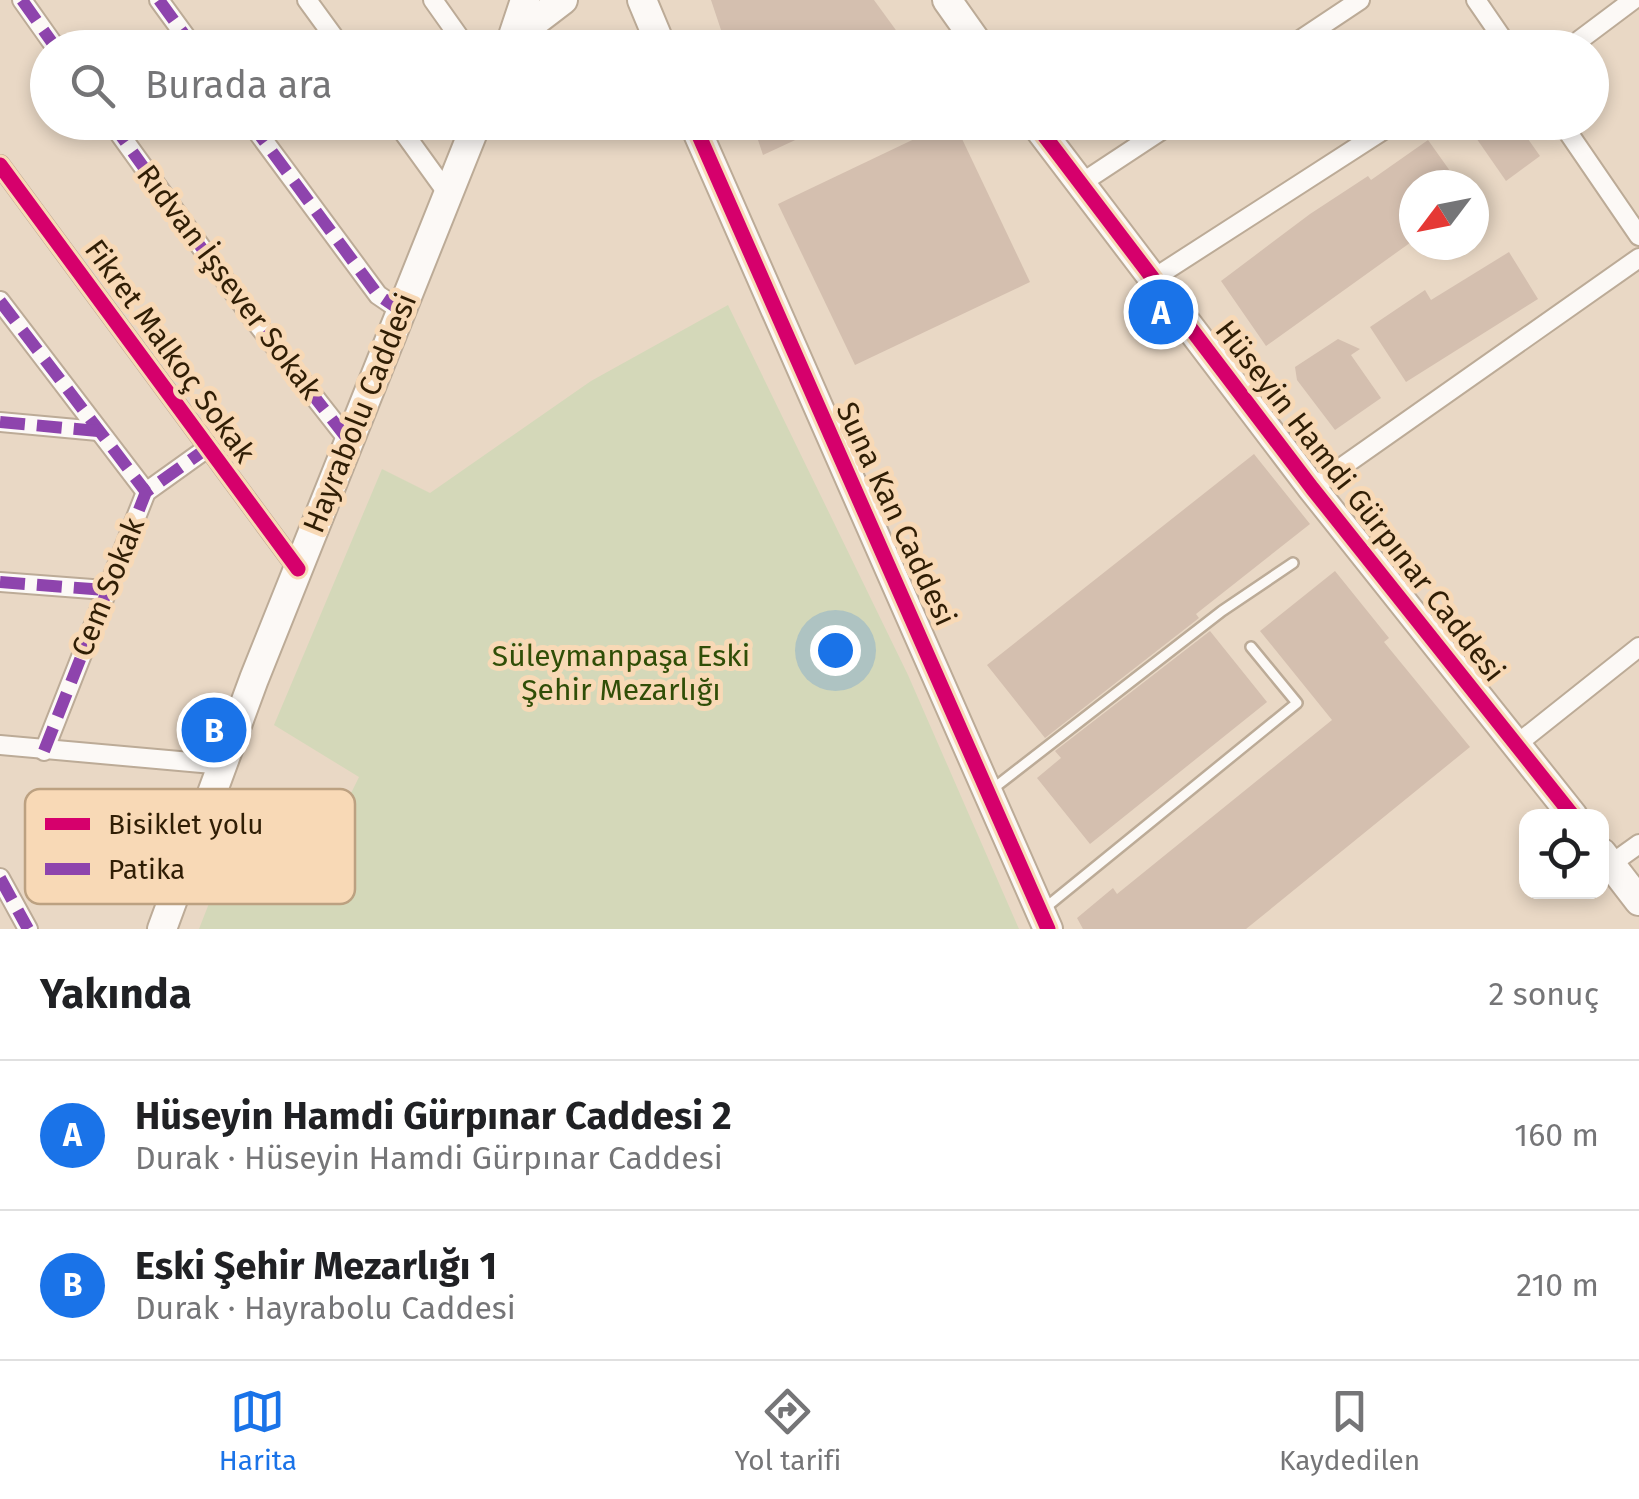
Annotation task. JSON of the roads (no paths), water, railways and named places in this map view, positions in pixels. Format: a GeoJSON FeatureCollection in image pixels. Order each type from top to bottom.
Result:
{"type":"FeatureCollection","features":[{"type":"Feature","properties":{"kind":"street"},"geometry":{"type":"LineString","coordinates":[[22,0],[43,30]]}},
{"type":"Feature","properties":{"kind":"street"},"geometry":{"type":"LineString","coordinates":[[159,0],[181,30]]}},
{"type":"Feature","properties":{"kind":"street"},"geometry":{"type":"LineString","coordinates":[[307,0],[329,30]]}},
{"type":"Feature","properties":{"kind":"street"},"geometry":{"type":"LineString","coordinates":[[433,0],[454,30]]}},
{"type":"Feature","properties":{"kind":"street"},"geometry":{"type":"LineString","coordinates":[[515,30],[525,0]]}},
{"type":"Feature","properties":{"kind":"street"},"geometry":{"type":"LineString","coordinates":[[526,30],[563,0]]}},
{"type":"Feature","properties":{"kind":"street"},"geometry":{"type":"LineString","coordinates":[[642,0],[654,30]]}},
{"type":"Feature","properties":{"kind":"street"},"geometry":{"type":"LineString","coordinates":[[947,0],[968,30]]}},
{"type":"Feature","properties":{"kind":"street"},"geometry":{"type":"LineString","coordinates":[[1315,30],[1360,0]]}},
{"type":"Feature","properties":{"kind":"street"},"geometry":{"type":"LineString","coordinates":[[1476,0],[1497,30]]}},
{"type":"Feature","properties":{"kind":"street"},"geometry":{"type":"LineString","coordinates":[[1592,30],[1633,0]]}},
{"type":"Feature","properties":{"kind":"street","name":"Rıdvan İşsever Sokak"},"geometry":{"type":"LineString","coordinates":[[123,140],[247,311],[349,442]]}},
{"type":"Feature","properties":{"kind":"street"},"geometry":{"type":"LineString","coordinates":[[263,140],[378,295],[400,310]]}},
{"type":"Feature","properties":{"kind":"street"},"geometry":{"type":"LineString","coordinates":[[409,140],[448,194]]}},
{"type":"Feature","properties":{"kind":"street","name":"Hayrabolu Caddesi"},"geometry":{"type":"LineString","coordinates":[[215,789],[298,568],[470,140]]}},
{"type":"Feature","properties":{"kind":"street","name":"Suna Kan Caddesi"},"geometry":{"type":"LineString","coordinates":[[701,140],[1044,921]]}},
{"type":"Feature","properties":{"kind":"street","name":"Hüseyin Hamdi Gürpınar Caddesi"},"geometry":{"type":"LineString","coordinates":[[1047,140],[1312,488],[1568,809]]}},
{"type":"Feature","properties":{"kind":"street"},"geometry":{"type":"LineString","coordinates":[[1080,184],[1147,140]]}},
{"type":"Feature","properties":{"kind":"street"},"geometry":{"type":"LineString","coordinates":[[1151,280],[1368,140]]}},
{"type":"Feature","properties":{"kind":"street"},"geometry":{"type":"LineString","coordinates":[[1573,140],[1639,236]]}},
{"type":"Feature","properties":{"kind":"street","name":"Fikret Malkoç Sokak"},"geometry":{"type":"LineString","coordinates":[[0,165],[206,449],[298,568]]}},
{"type":"Feature","properties":{"kind":"street"},"geometry":{"type":"LineString","coordinates":[[1312,488],[1639,258]]}},
{"type":"Feature","properties":{"kind":"street"},"geometry":{"type":"LineString","coordinates":[[0,301],[146,492]]}},
{"type":"Feature","properties":{"kind":"street"},"geometry":{"type":"LineString","coordinates":[[0,422],[98,431]]}},
{"type":"Feature","properties":{"kind":"street","name":"Cem Sokak"},"geometry":{"type":"LineString","coordinates":[[44,751],[146,492],[206,449]]}},
{"type":"Feature","properties":{"kind":"street"},"geometry":{"type":"LineString","coordinates":[[0,582],[105,590]]}},
{"type":"Feature","properties":{"kind":"street"},"geometry":{"type":"LineString","coordinates":[[1517,744],[1639,647]]}},
{"type":"Feature","properties":{"kind":"street"},"geometry":{"type":"LineString","coordinates":[[0,745],[224,765]]}},
{"type":"Feature","properties":{"kind":"street"},"geometry":{"type":"LineString","coordinates":[[1609,857],[1639,844]]}},
{"type":"Feature","properties":{"kind":"street"},"geometry":{"type":"LineString","coordinates":[[1609,862],[1639,900]]}},
{"type":"Feature","properties":{"kind":"street"},"geometry":{"type":"LineString","coordinates":[[0,878],[28,929]]}},
{"type":"Feature","properties":{"kind":"street","name":"Hayrabolu Caddesi"},"geometry":{"type":"LineString","coordinates":[[162,929],[171,904]]}},
{"type":"Feature","properties":{"kind":"lane"},"geometry":{"type":"LineString","coordinates":[[988,793],[1222,611],[1293,563]]}},
{"type":"Feature","properties":{"kind":"lane"},"geometry":{"type":"LineString","coordinates":[[1044,921],[1298,703],[1251,647]]}},
{"type":"Feature","properties":{"kind":"place","name":"Hüseyin Hamdi Gürpınar Caddesi 2"},"geometry":{"type":"Point","coordinates":[1161,312]}},
{"type":"Feature","properties":{"kind":"place","name":"Eski Şehir Mezarlığı 1"},"geometry":{"type":"Point","coordinates":[214,730]}},
{"type":"Feature","properties":{"kind":"park label","name":"Süleymanpaşa Eski Şehir Mezarlığı"},"geometry":{"type":"Point","coordinates":[621,673]}}]}
